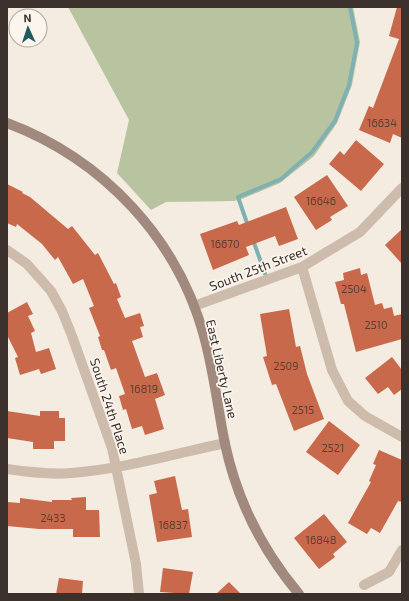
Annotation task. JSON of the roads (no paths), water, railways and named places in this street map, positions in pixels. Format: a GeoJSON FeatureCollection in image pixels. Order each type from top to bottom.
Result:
{"type":"FeatureCollection","features":[{"type":"Feature","properties":{"kind":"street","name":"East Liberty Lane"},"geometry":{"type":"LineString","coordinates":[[7,123],[36,134],[73,155],[118,192],[141,216],[158,238],[172,260],[194,306],[205,338],[225,443],[238,489],[260,540],[282,574],[299,594]]}},
{"type":"Feature","properties":{"kind":"street","name":"South 25th Street"},"geometry":{"type":"LineString","coordinates":[[194,306],[302,267],[340,246],[360,232],[402,188]]}},
{"type":"Feature","properties":{"kind":"street","name":"South 24th Place"},"geometry":{"type":"LineString","coordinates":[[7,250],[27,264],[41,279],[62,311],[110,442],[136,564],[139,594]]}},
{"type":"Feature","properties":{"kind":"street"},"geometry":{"type":"LineString","coordinates":[[302,267],[332,370],[348,401],[365,416],[402,437]]}},
{"type":"Feature","properties":{"kind":"street"},"geometry":{"type":"LineString","coordinates":[[7,470],[50,474],[70,473],[116,466],[225,443]]}},
{"type":"Feature","properties":{"kind":"street"},"geometry":{"type":"LineString","coordinates":[[364,585],[389,572],[402,550]]}},
{"type":"Feature","properties":{"kind":"waterway"},"geometry":{"type":"LineString","coordinates":[[248,226],[238,197],[281,179],[312,152],[335,121],[349,85],[357,43],[350,7]]}},
{"type":"Feature","properties":{"kind":"waterway"},"geometry":{"type":"LineString","coordinates":[[253,240],[267,279]]}}]}
